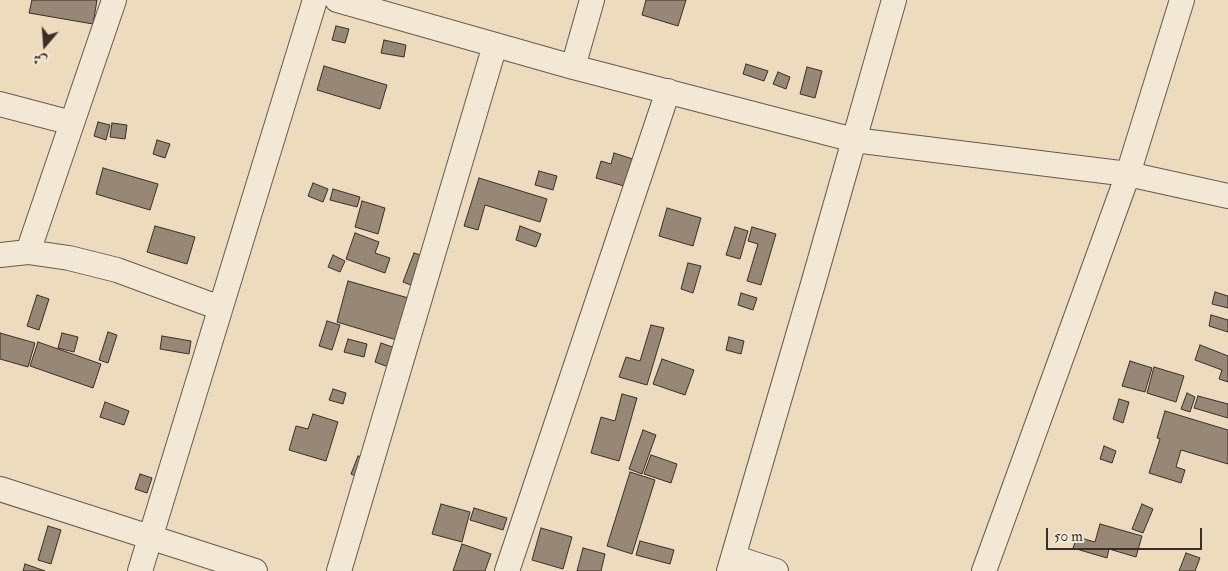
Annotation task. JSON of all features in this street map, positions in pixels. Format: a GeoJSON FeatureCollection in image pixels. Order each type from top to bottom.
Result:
{"type":"FeatureCollection","features":[{"type":"Feature","properties":{"kind":"street"},"geometry":{"type":"LineString","coordinates":[[28,252],[114,0]]}},
{"type":"Feature","properties":{"kind":"street"},"geometry":{"type":"LineString","coordinates":[[140,571],[315,0]]}},
{"type":"Feature","properties":{"kind":"street"},"geometry":{"type":"LineString","coordinates":[[336,0],[573,67],[854,140],[1128,174],[1228,196]]}},
{"type":"Feature","properties":{"kind":"street"},"geometry":{"type":"LineString","coordinates":[[573,67],[592,0]]}},
{"type":"Feature","properties":{"kind":"street"},"geometry":{"type":"LineString","coordinates":[[776,571],[731,564],[894,0]]}},
{"type":"Feature","properties":{"kind":"street"},"geometry":{"type":"LineString","coordinates":[[984,571],[1128,174],[1182,0]]}},
{"type":"Feature","properties":{"kind":"street"},"geometry":{"type":"LineString","coordinates":[[339,571],[495,45]]}},
{"type":"Feature","properties":{"kind":"street"},"geometry":{"type":"LineString","coordinates":[[507,571],[668,91]]}},
{"type":"Feature","properties":{"kind":"street"},"geometry":{"type":"LineString","coordinates":[[0,104],[72,123]]}},
{"type":"Feature","properties":{"kind":"street"},"geometry":{"type":"LineString","coordinates":[[0,255],[28,252],[69,258],[117,270],[220,308]]}},
{"type":"Feature","properties":{"kind":"street"},"geometry":{"type":"LineString","coordinates":[[0,489],[255,571]]}},
{"type":"Feature","properties":{"kind":"building"},"geometry":{"type":"Polygon","coordinates":[[[32,0],[97,0],[93,24],[29,13],[32,0]]]}},
{"type":"Feature","properties":{"kind":"building"},"geometry":{"type":"Polygon","coordinates":[[[646,0],[686,0],[678,26],[642,15],[646,0]]]}},
{"type":"Feature","properties":{"kind":"building"},"geometry":{"type":"Polygon","coordinates":[[[336,26],[349,29],[345,43],[332,40],[336,26]]]}},
{"type":"Feature","properties":{"kind":"building"},"geometry":{"type":"Polygon","coordinates":[[[384,40],[406,45],[404,57],[381,53],[384,40]]]}},
{"type":"Feature","properties":{"kind":"building"},"geometry":{"type":"Polygon","coordinates":[[[746,64],[768,71],[764,81],[743,74],[746,64]]]}},
{"type":"Feature","properties":{"kind":"building"},"geometry":{"type":"Polygon","coordinates":[[[324,66],[387,85],[380,109],[317,90],[324,66]]]}},
{"type":"Feature","properties":{"kind":"building"},"geometry":{"type":"Polygon","coordinates":[[[807,67],[822,71],[815,98],[800,94],[807,67]]]}},
{"type":"Feature","properties":{"kind":"building"},"geometry":{"type":"Polygon","coordinates":[[[778,72],[790,77],[786,89],[773,84],[778,72]]]}},
{"type":"Feature","properties":{"kind":"building"},"geometry":{"type":"Polygon","coordinates":[[[98,122],[110,125],[106,140],[94,136],[98,122]]]}},
{"type":"Feature","properties":{"kind":"building"},"geometry":{"type":"Polygon","coordinates":[[[112,123],[127,125],[125,139],[110,137],[112,123]]]}},
{"type":"Feature","properties":{"kind":"building"},"geometry":{"type":"Polygon","coordinates":[[[157,140],[170,144],[165,158],[153,154],[157,140]]]}},
{"type":"Feature","properties":{"kind":"building"},"geometry":{"type":"Polygon","coordinates":[[[614,153],[639,161],[631,188],[596,178],[601,161],[611,164],[614,153]]]}},
{"type":"Feature","properties":{"kind":"building"},"geometry":{"type":"Polygon","coordinates":[[[103,168],[158,184],[150,210],[96,194],[103,168]]]}},
{"type":"Feature","properties":{"kind":"building"},"geometry":{"type":"Polygon","coordinates":[[[539,171],[557,176],[553,190],[535,185],[539,171]]]}},
{"type":"Feature","properties":{"kind":"building"},"geometry":{"type":"Polygon","coordinates":[[[479,178],[547,199],[540,222],[485,205],[478,230],[464,226],[479,178]]]}},
{"type":"Feature","properties":{"kind":"building"},"geometry":{"type":"Polygon","coordinates":[[[313,183],[328,189],[323,202],[308,196],[313,183]]]}},
{"type":"Feature","properties":{"kind":"building"},"geometry":{"type":"Polygon","coordinates":[[[333,189],[360,197],[357,207],[330,200],[333,189]]]}},
{"type":"Feature","properties":{"kind":"building"},"geometry":{"type":"Polygon","coordinates":[[[362,201],[385,208],[378,234],[355,227],[362,201]]]}},
{"type":"Feature","properties":{"kind":"building"},"geometry":{"type":"Polygon","coordinates":[[[667,208],[701,218],[693,246],[659,236],[667,208]]]}},
{"type":"Feature","properties":{"kind":"building"},"geometry":{"type":"Polygon","coordinates":[[[155,226],[195,237],[187,264],[147,252],[155,226]]]}},
{"type":"Feature","properties":{"kind":"building"},"geometry":{"type":"Polygon","coordinates":[[[520,226],[541,234],[536,247],[516,240],[520,226]]]}},
{"type":"Feature","properties":{"kind":"building"},"geometry":{"type":"Polygon","coordinates":[[[735,227],[748,231],[740,259],[726,255],[735,227]]]}},
{"type":"Feature","properties":{"kind":"building"},"geometry":{"type":"Polygon","coordinates":[[[752,227],[776,234],[761,285],[747,281],[758,244],[748,241],[752,227]]]}},
{"type":"Feature","properties":{"kind":"building"},"geometry":{"type":"Polygon","coordinates":[[[355,233],[379,242],[375,253],[390,258],[385,273],[346,259],[355,233]]]}},
{"type":"Feature","properties":{"kind":"building"},"geometry":{"type":"Polygon","coordinates":[[[414,253],[427,257],[416,287],[403,282],[414,253]]]}},
{"type":"Feature","properties":{"kind":"building"},"geometry":{"type":"Polygon","coordinates":[[[333,255],[345,261],[340,272],[328,267],[333,255]]]}},
{"type":"Feature","properties":{"kind":"building"},"geometry":{"type":"Polygon","coordinates":[[[688,263],[701,266],[693,293],[681,289],[688,263]]]}},
{"type":"Feature","properties":{"kind":"building"},"geometry":{"type":"Polygon","coordinates":[[[348,281],[412,299],[400,341],[337,322],[348,281]]]}},
{"type":"Feature","properties":{"kind":"building"},"geometry":{"type":"Polygon","coordinates":[[[1215,292],[1228,296],[1228,308],[1212,304],[1215,292]]]}},
{"type":"Feature","properties":{"kind":"building"},"geometry":{"type":"Polygon","coordinates":[[[741,293],[757,298],[753,310],[738,305],[741,293]]]}},
{"type":"Feature","properties":{"kind":"building"},"geometry":{"type":"Polygon","coordinates":[[[37,295],[49,299],[39,330],[27,326],[37,295]]]}},
{"type":"Feature","properties":{"kind":"building"},"geometry":{"type":"Polygon","coordinates":[[[1211,315],[1228,320],[1228,332],[1209,326],[1211,315]]]}},
{"type":"Feature","properties":{"kind":"building"},"geometry":{"type":"Polygon","coordinates":[[[327,321],[340,325],[332,350],[319,346],[327,321]]]}},
{"type":"Feature","properties":{"kind":"building"},"geometry":{"type":"Polygon","coordinates":[[[651,325],[664,328],[647,385],[619,377],[626,357],[640,361],[651,325]]]}},
{"type":"Feature","properties":{"kind":"building"},"geometry":{"type":"Polygon","coordinates":[[[108,332],[117,335],[108,363],[99,360],[108,332]]]}},
{"type":"Feature","properties":{"kind":"building"},"geometry":{"type":"Polygon","coordinates":[[[0,333],[35,343],[28,367],[0,359],[0,333]]]}},
{"type":"Feature","properties":{"kind":"building"},"geometry":{"type":"Polygon","coordinates":[[[62,333],[78,337],[74,352],[58,348],[62,333]]]}},
{"type":"Feature","properties":{"kind":"building"},"geometry":{"type":"Polygon","coordinates":[[[162,336],[191,341],[189,354],[160,349],[162,336]]]}},
{"type":"Feature","properties":{"kind":"building"},"geometry":{"type":"Polygon","coordinates":[[[729,337],[744,341],[741,354],[726,350],[729,337]]]}},
{"type":"Feature","properties":{"kind":"building"},"geometry":{"type":"Polygon","coordinates":[[[348,339],[367,344],[364,357],[344,352],[348,339]]]}},
{"type":"Feature","properties":{"kind":"building"},"geometry":{"type":"Polygon","coordinates":[[[38,342],[101,364],[93,388],[30,366],[38,342]]]}},
{"type":"Feature","properties":{"kind":"building"},"geometry":{"type":"Polygon","coordinates":[[[381,343],[398,349],[391,368],[375,362],[381,343]]]}},
{"type":"Feature","properties":{"kind":"building"},"geometry":{"type":"Polygon","coordinates":[[[1200,345],[1228,356],[1228,382],[1219,379],[1222,370],[1195,360],[1200,345]]]}},
{"type":"Feature","properties":{"kind":"building"},"geometry":{"type":"Polygon","coordinates":[[[662,359],[694,370],[685,395],[653,384],[662,359]]]}},
{"type":"Feature","properties":{"kind":"building"},"geometry":{"type":"Polygon","coordinates":[[[1130,361],[1152,368],[1145,392],[1122,386],[1130,361]]]}},
{"type":"Feature","properties":{"kind":"building"},"geometry":{"type":"Polygon","coordinates":[[[1154,367],[1184,376],[1176,402],[1147,393],[1154,367]]]}},
{"type":"Feature","properties":{"kind":"building"},"geometry":{"type":"Polygon","coordinates":[[[333,389],[346,393],[343,404],[329,400],[333,389]]]}},
{"type":"Feature","properties":{"kind":"building"},"geometry":{"type":"Polygon","coordinates":[[[1187,393],[1195,397],[1190,412],[1181,409],[1187,393]]]}},
{"type":"Feature","properties":{"kind":"building"},"geometry":{"type":"Polygon","coordinates":[[[622,394],[637,398],[619,461],[591,453],[601,417],[615,421],[622,394]]]}},
{"type":"Feature","properties":{"kind":"building"},"geometry":{"type":"Polygon","coordinates":[[[1198,396],[1228,404],[1228,418],[1194,408],[1198,396]]]}},
{"type":"Feature","properties":{"kind":"building"},"geometry":{"type":"Polygon","coordinates":[[[1119,399],[1129,402],[1123,423],[1113,419],[1119,399]]]}},
{"type":"Feature","properties":{"kind":"building"},"geometry":{"type":"Polygon","coordinates":[[[105,402],[129,411],[124,425],[100,417],[105,402]]]}},
{"type":"Feature","properties":{"kind":"building"},"geometry":{"type":"Polygon","coordinates":[[[1165,411],[1228,430],[1228,464],[1181,450],[1176,467],[1185,470],[1181,483],[1149,473],[1160,439],[1157,438],[1165,411]]]}},
{"type":"Feature","properties":{"kind":"building"},"geometry":{"type":"Polygon","coordinates":[[[313,414],[338,422],[326,461],[289,450],[296,426],[308,429],[313,414]]]}},
{"type":"Feature","properties":{"kind":"building"},"geometry":{"type":"Polygon","coordinates":[[[643,430],[656,435],[642,474],[629,469],[643,430]]]}},
{"type":"Feature","properties":{"kind":"building"},"geometry":{"type":"Polygon","coordinates":[[[1104,446],[1116,451],[1112,463],[1100,459],[1104,446]]]}},
{"type":"Feature","properties":{"kind":"building"},"geometry":{"type":"Polygon","coordinates":[[[651,455],[677,464],[671,483],[644,474],[651,455]]]}},
{"type":"Feature","properties":{"kind":"building"},"geometry":{"type":"Polygon","coordinates":[[[358,456],[370,460],[362,479],[351,474],[358,456]]]}},
{"type":"Feature","properties":{"kind":"building"},"geometry":{"type":"Polygon","coordinates":[[[630,472],[655,480],[632,554],[607,546],[630,472]]]}},
{"type":"Feature","properties":{"kind":"building"},"geometry":{"type":"Polygon","coordinates":[[[140,474],[152,478],[147,493],[135,489],[140,474]]]}},
{"type":"Feature","properties":{"kind":"building"},"geometry":{"type":"Polygon","coordinates":[[[441,504],[470,512],[462,542],[432,534],[441,504]]]}},
{"type":"Feature","properties":{"kind":"building"},"geometry":{"type":"Polygon","coordinates":[[[1142,504],[1153,509],[1143,533],[1132,529],[1142,504]]]}},
{"type":"Feature","properties":{"kind":"building"},"geometry":{"type":"Polygon","coordinates":[[[474,508],[507,518],[503,530],[470,520],[474,508]]]}},
{"type":"Feature","properties":{"kind":"building"},"geometry":{"type":"Polygon","coordinates":[[[1100,524],[1142,536],[1136,557],[1109,549],[1107,558],[1073,548],[1077,537],[1095,542],[1100,524]]]}},
{"type":"Feature","properties":{"kind":"building"},"geometry":{"type":"Polygon","coordinates":[[[48,526],[61,530],[51,564],[38,560],[48,526]]]}},
{"type":"Feature","properties":{"kind":"building"},"geometry":{"type":"Polygon","coordinates":[[[541,528],[572,537],[563,569],[532,560],[541,528]]]}},
{"type":"Feature","properties":{"kind":"building"},"geometry":{"type":"Polygon","coordinates":[[[640,541],[674,550],[670,564],[636,555],[640,541]]]}},
{"type":"Feature","properties":{"kind":"building"},"geometry":{"type":"Polygon","coordinates":[[[462,544],[491,554],[485,571],[453,571],[462,544]]]}},
{"type":"Feature","properties":{"kind":"building"},"geometry":{"type":"Polygon","coordinates":[[[583,548],[605,554],[601,571],[577,571],[583,548]]]}},
{"type":"Feature","properties":{"kind":"building"},"geometry":{"type":"Polygon","coordinates":[[[1186,553],[1200,558],[1195,571],[1179,571],[1186,553]]]}},
{"type":"Feature","properties":{"kind":"building"},"geometry":{"type":"Polygon","coordinates":[[[25,564],[45,571],[23,571],[25,564]]]}}]}
